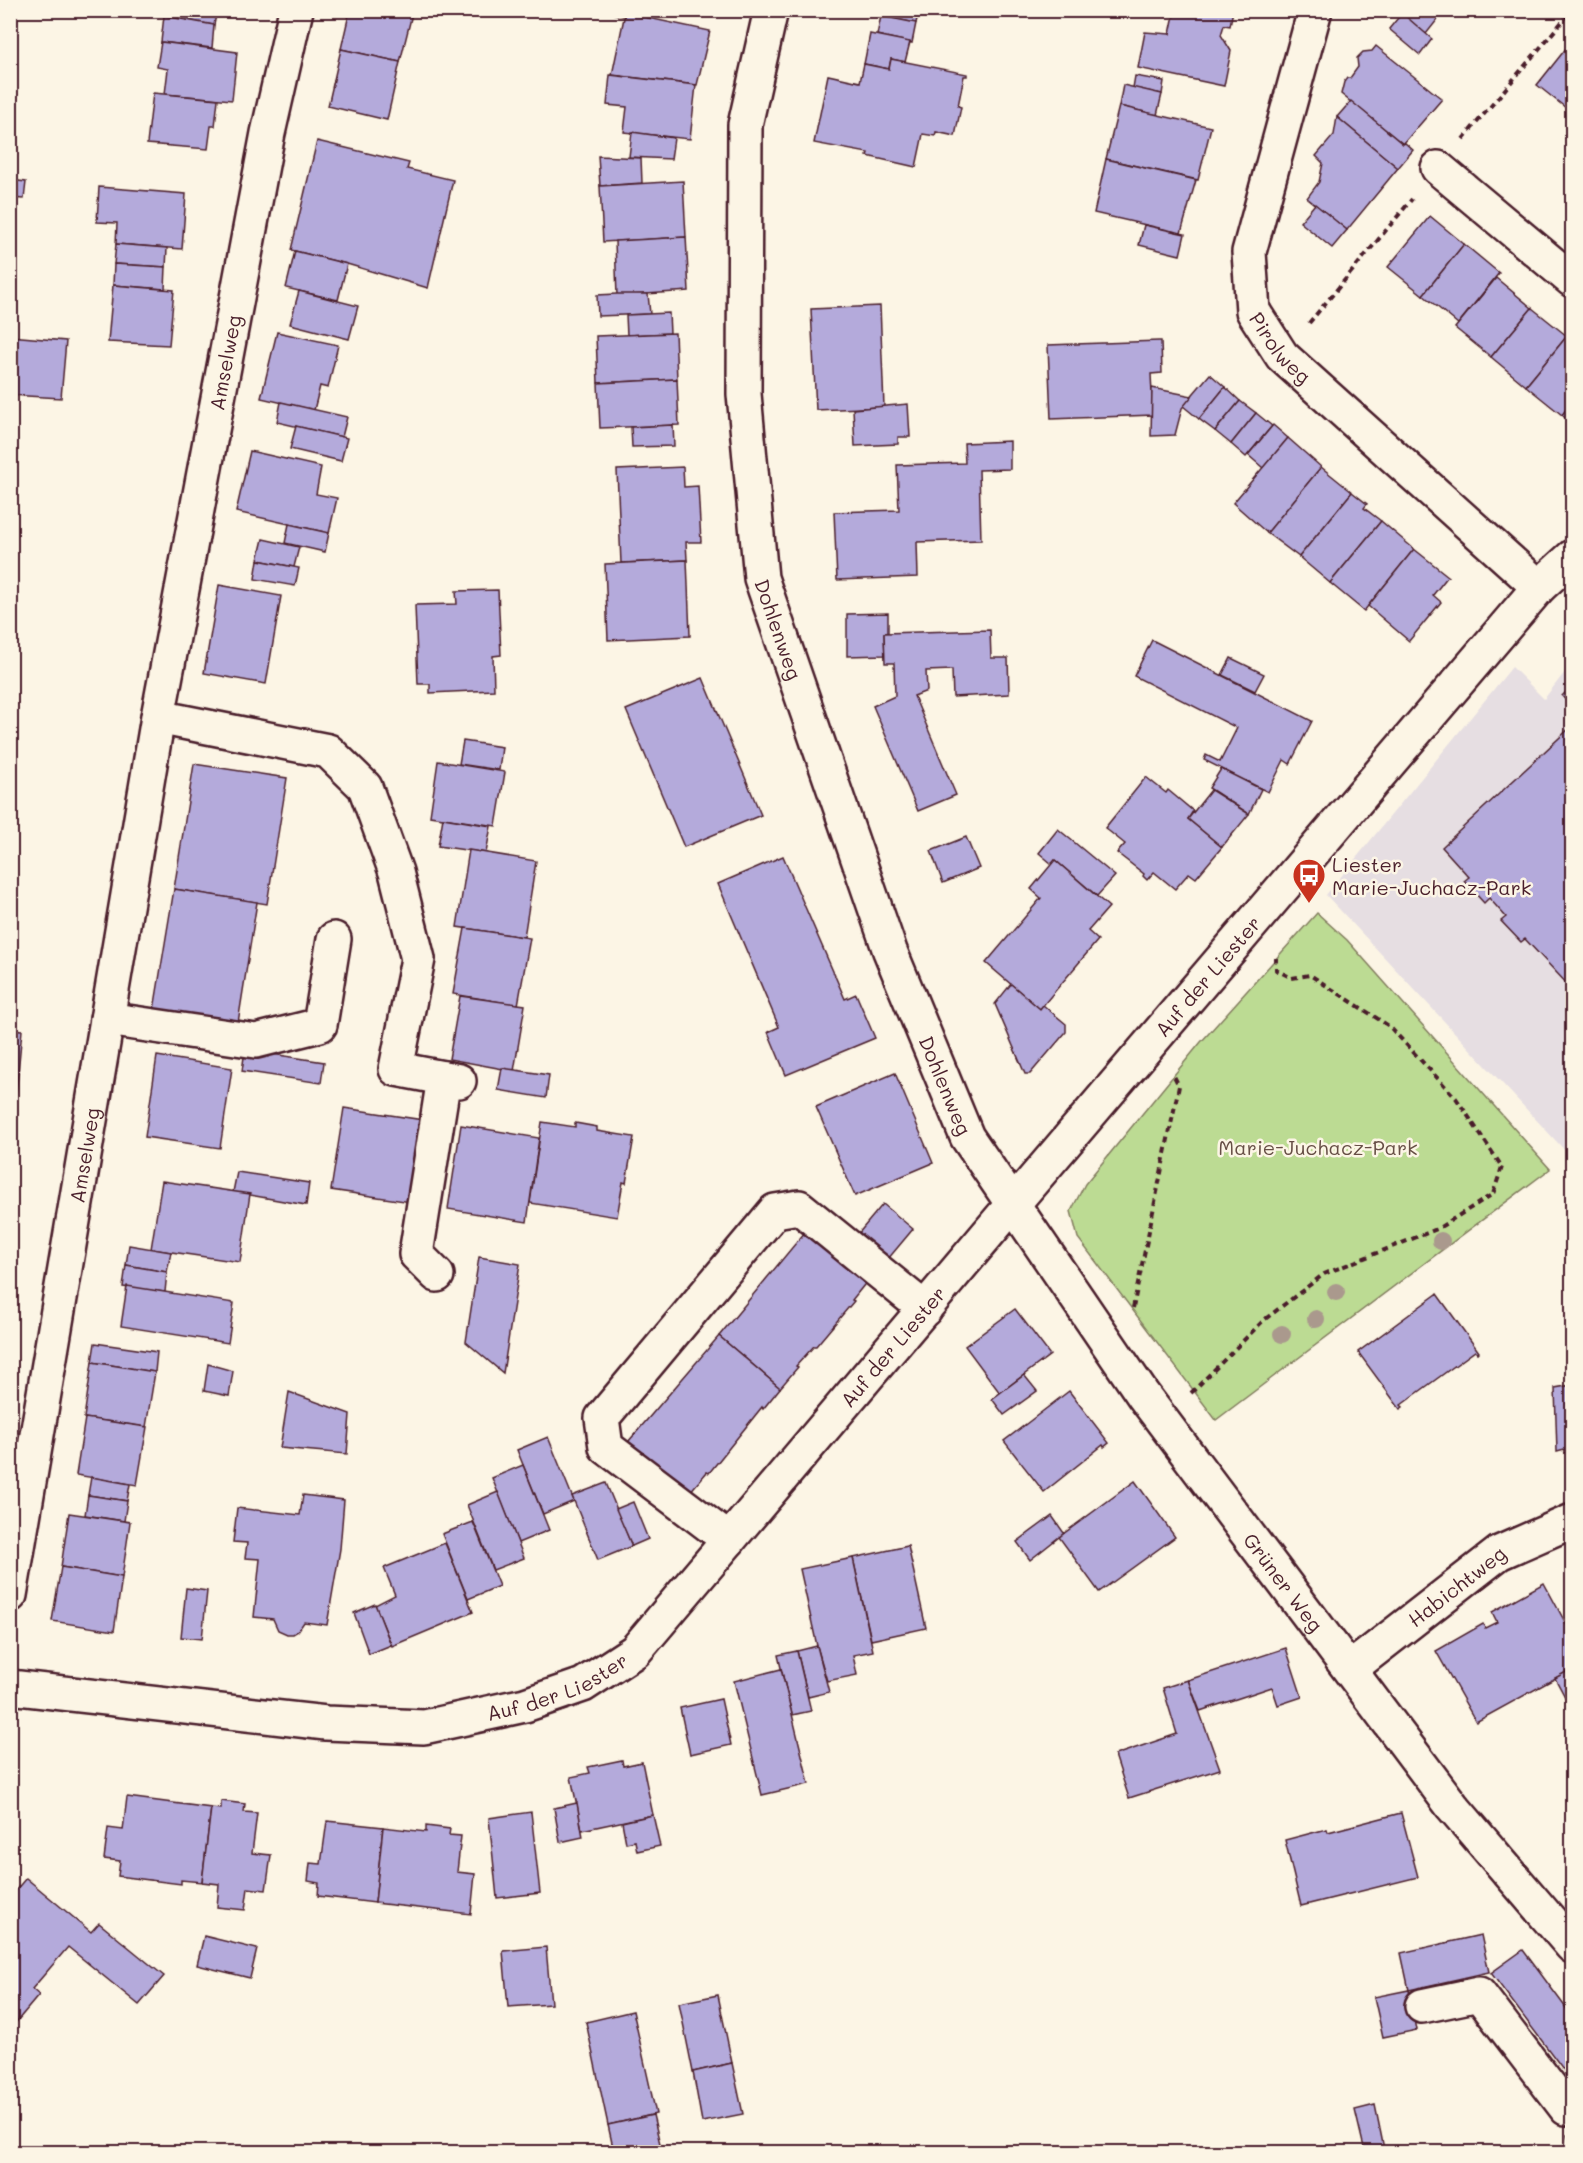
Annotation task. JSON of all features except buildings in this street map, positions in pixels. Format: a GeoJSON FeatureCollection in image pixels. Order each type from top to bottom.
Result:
{"type":"FeatureCollection","features":[{"type":"Feature","properties":{"kind":"street","name":"Amselweg"},"geometry":{"type":"LineString","coordinates":[[10,1594],[158,717],[268,133],[296,10]]}},
{"type":"Feature","properties":{"kind":"street","name":"Dohlenweg"},"geometry":{"type":"LineString","coordinates":[[771,10],[745,125],[744,394],[761,578],[890,951],[967,1137],[1013,1204]]}},
{"type":"Feature","properties":{"kind":"street","name":"Pirolweg"},"geometry":{"type":"LineString","coordinates":[[1315,10],[1249,252],[1253,311],[1282,356],[1539,587]]}},
{"type":"Feature","properties":{"kind":"street"},"geometry":{"type":"LineString","coordinates":[[1438,168],[1572,280]]}},
{"type":"Feature","properties":{"kind":"street","name":"Auf der Liester"},"geometry":{"type":"LineString","coordinates":[[10,1687],[326,1723],[424,1727],[525,1704],[583,1685],[636,1651],[1013,1204],[1539,587],[1572,557]]}},
{"type":"Feature","properties":{"kind":"street"},"geometry":{"type":"LineString","coordinates":[[158,717],[328,751],[365,787],[396,872],[418,959],[396,1069],[452,1080],[416,1254],[437,1275]]}},
{"type":"Feature","properties":{"kind":"street"},"geometry":{"type":"LineString","coordinates":[[107,1019],[256,1041],[320,1025],[334,939]]}},
{"type":"Feature","properties":{"kind":"street","name":"Grüner Weg"},"geometry":{"type":"LineString","coordinates":[[1013,1204],[1164,1422],[1452,1806],[1572,1946]]}},
{"type":"Feature","properties":{"kind":"street"},"geometry":{"type":"LineString","coordinates":[[729,1540],[606,1447],[602,1418],[775,1211],[799,1207],[925,1309]]}},
{"type":"Feature","properties":{"kind":"street","name":"Habichtweg"},"geometry":{"type":"LineString","coordinates":[[1350,1669],[1499,1553],[1572,1521]]}},
{"type":"Feature","properties":{"kind":"street"},"geometry":{"type":"LineString","coordinates":[[1422,2006],[1479,1995],[1566,2108],[1572,2107]]}},
{"type":"Feature","properties":{"kind":"path"},"geometry":{"type":"LineString","coordinates":[[1282,356],[1572,10]]}},
{"type":"Feature","properties":{"kind":"path"},"geometry":{"type":"LineString","coordinates":[[1164,1422],[1264,1320],[1324,1274],[1437,1229],[1493,1194],[1502,1167],[1456,1098],[1389,1026],[1310,975],[1292,978],[1276,970],[1277,954],[1253,924]]}},
{"type":"Feature","properties":{"kind":"path"},"geometry":{"type":"LineString","coordinates":[[1106,1340],[1131,1319],[1179,1086],[1156,1037]]}},
{"type":"Feature","properties":{"kind":"shaded area"},"geometry":{"type":"Polygon","coordinates":[[[1572,663],[1572,1158],[1326,895],[1512,667],[1544,699],[1572,663]]]}},
{"type":"Feature","properties":{"kind":"green space","name":"Marie-Juchacz-Park"},"geometry":{"type":"Polygon","coordinates":[[[1317,913],[1347,940],[1550,1169],[1216,1420],[1078,1238],[1071,1211],[1085,1184],[1201,1042],[1317,913]]]}},
{"type":"Feature","properties":{"kind":"place","name":"Liester Marie-Juchacz-Park"},"geometry":{"type":"Point","coordinates":[1309,904]}}]}
